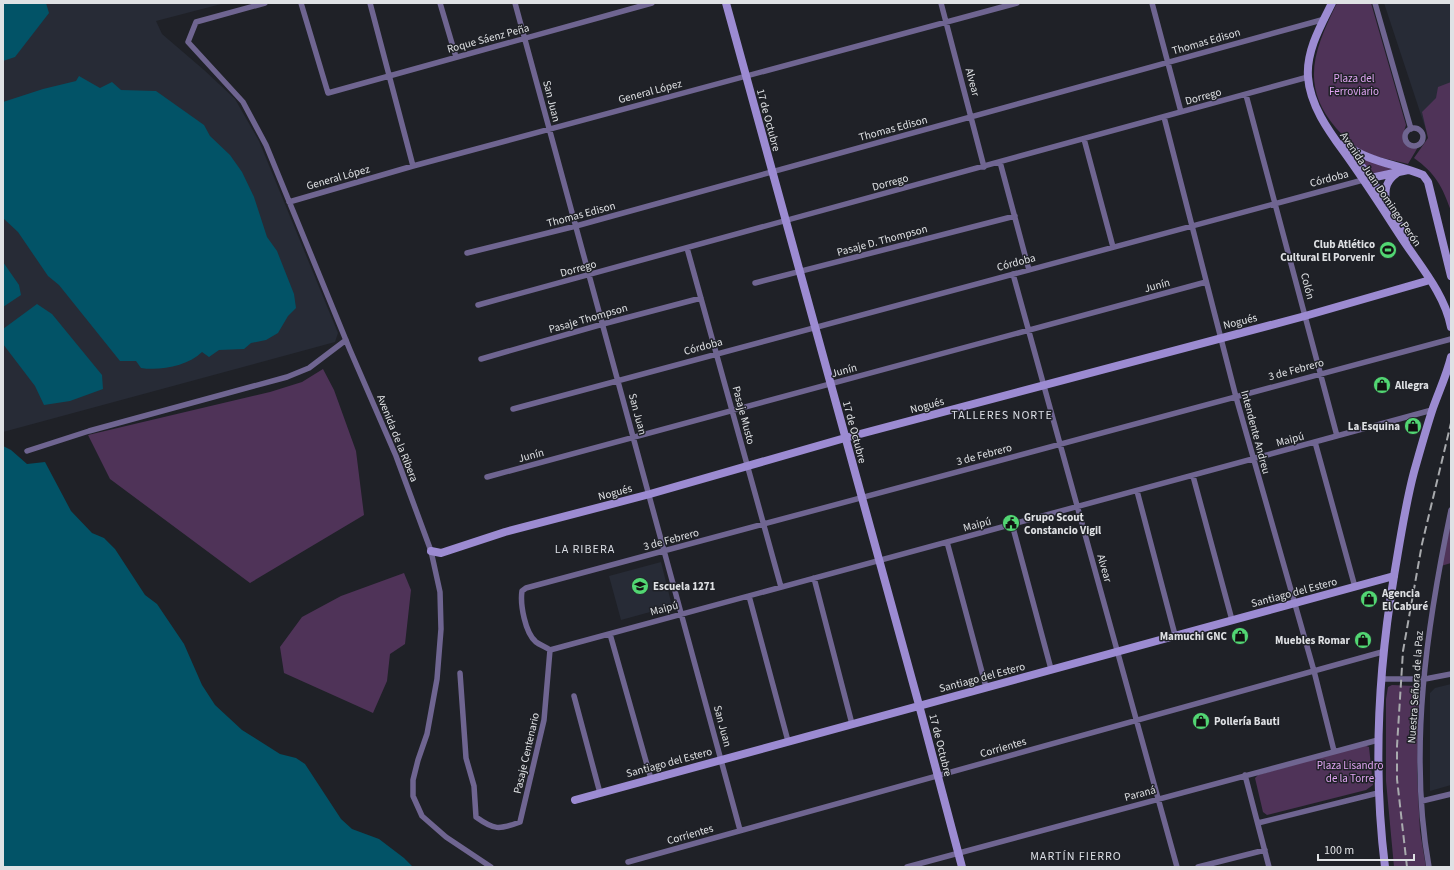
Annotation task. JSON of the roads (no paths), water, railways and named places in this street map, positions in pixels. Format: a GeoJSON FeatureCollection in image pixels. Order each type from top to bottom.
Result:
{"type":"FeatureCollection","features":[{"type":"Feature","properties":{"kind":"street","name":"Avenida de la Ribera"},"geometry":{"type":"LineString","coordinates":[[265,3],[196,22],[188,42],[243,102],[266,145],[346,340],[396,456],[431,551],[440,592],[441,629],[437,679],[427,734],[418,760],[414,780],[413,796],[422,816],[446,837],[491,867]]}},
{"type":"Feature","properties":{"kind":"street","name":"Roque Sáenz Peña"},"geometry":{"type":"LineString","coordinates":[[301,3],[328,93],[652,3]]}},
{"type":"Feature","properties":{"kind":"street"},"geometry":{"type":"LineString","coordinates":[[370,3],[413,166]]}},
{"type":"Feature","properties":{"kind":"street"},"geometry":{"type":"LineString","coordinates":[[440,3],[456,57]]}},
{"type":"Feature","properties":{"kind":"street","name":"San Juan"},"geometry":{"type":"LineString","coordinates":[[516,3],[740,830]]}},
{"type":"Feature","properties":{"kind":"street","name":"17 de Octubre"},"geometry":{"type":"LineString","coordinates":[[726,3],[861,498],[920,705],[962,867]]}},
{"type":"Feature","properties":{"kind":"street","name":"Alvear"},"geometry":{"type":"LineString","coordinates":[[941,3],[972,116],[984,167]]}},
{"type":"Feature","properties":{"kind":"street","name":"General López"},"geometry":{"type":"LineString","coordinates":[[290,202],[413,166],[1017,3]]}},
{"type":"Feature","properties":{"kind":"street"},"geometry":{"type":"LineString","coordinates":[[1152,3],[1181,112]]}},
{"type":"Feature","properties":{"kind":"street","name":"Avenida Juan Domingo Perón"},"geometry":{"type":"LineString","coordinates":[[1332,3],[1315,41],[1308,68],[1308,78],[1315,105],[1324,120],[1329,133],[1386,201],[1414,248],[1423,270]]}},
{"type":"Feature","properties":{"kind":"street"},"geometry":{"type":"LineString","coordinates":[[1375,3],[1411,129]]}},
{"type":"Feature","properties":{"kind":"street","name":"Thomas Edison"},"geometry":{"type":"LineString","coordinates":[[467,253],[576,226],[1325,19]]}},
{"type":"Feature","properties":{"kind":"street","name":"Dorrego"},"geometry":{"type":"LineString","coordinates":[[478,305],[1308,78]]}},
{"type":"Feature","properties":{"kind":"street","name":"Colón"},"geometry":{"type":"LineString","coordinates":[[1246,95],[1337,436]]}},
{"type":"Feature","properties":{"kind":"street","name":"Intendente Andreu"},"geometry":{"type":"LineString","coordinates":[[1164,117],[1236,397],[1293,603],[1314,671],[1334,751]]}},
{"type":"Feature","properties":{"kind":"street","name":"Avenida Juan Domingo Perón"},"geometry":{"type":"LineString","coordinates":[[1324,120],[1344,143],[1430,280],[1444,306],[1451,327]]}},
{"type":"Feature","properties":{"kind":"street"},"geometry":{"type":"LineString","coordinates":[[1084,139],[1113,247]]}},
{"type":"Feature","properties":{"kind":"street"},"geometry":{"type":"LineString","coordinates":[[1344,143],[1357,154],[1366,158],[1411,170],[1423,175],[1428,182],[1451,276]]}},
{"type":"Feature","properties":{"kind":"street"},"geometry":{"type":"LineString","coordinates":[[1000,162],[1029,270]]}},
{"type":"Feature","properties":{"kind":"street","name":"Córdoba"},"geometry":{"type":"LineString","coordinates":[[513,409],[1367,179],[1411,170]]}},
{"type":"Feature","properties":{"kind":"street"},"geometry":{"type":"LineString","coordinates":[[1386,201],[1386,185],[1392,176],[1399,172]]}},
{"type":"Feature","properties":{"kind":"street","name":"Pasaje D. Thompson"},"geometry":{"type":"LineString","coordinates":[[755,283],[1015,216]]}},
{"type":"Feature","properties":{"kind":"street","name":"Pasaje Musto"},"geometry":{"type":"LineString","coordinates":[[687,248],[781,587]]}},
{"type":"Feature","properties":{"kind":"street","name":"Alvear"},"geometry":{"type":"LineString","coordinates":[[1013,274],[1177,867]]}},
{"type":"Feature","properties":{"kind":"street","name":"Nogués"},"geometry":{"type":"LineString","coordinates":[[431,551],[441,553],[505,532],[650,494],[845,438],[1221,337],[1305,316],[1430,280]]}},
{"type":"Feature","properties":{"kind":"street","name":"Junín"},"geometry":{"type":"LineString","coordinates":[[487,477],[1206,282]]}},
{"type":"Feature","properties":{"kind":"street","name":"Pasaje Thompson"},"geometry":{"type":"LineString","coordinates":[[481,359],[701,298]]}},
{"type":"Feature","properties":{"kind":"street","name":"3 de Febrero"},"geometry":{"type":"LineString","coordinates":[[550,650],[536,642],[531,635],[522,608],[522,591],[526,588],[1236,397],[1320,373],[1451,339]]}},
{"type":"Feature","properties":{"kind":"street"},"geometry":{"type":"LineString","coordinates":[[27,451],[89,431],[287,377],[309,368],[346,340]]}},
{"type":"Feature","properties":{"kind":"street"},"geometry":{"type":"LineString","coordinates":[[1385,867],[1379,820],[1378,794],[1378,740],[1382,652],[1406,507],[1432,410],[1451,357]]}},
{"type":"Feature","properties":{"kind":"street","name":"Maipú"},"geometry":{"type":"LineString","coordinates":[[550,650],[1432,410]]}},
{"type":"Feature","properties":{"kind":"street"},"geometry":{"type":"LineString","coordinates":[[1315,442],[1355,587]]}},
{"type":"Feature","properties":{"kind":"street"},"geometry":{"type":"LineString","coordinates":[[1192,476],[1232,620]]}},
{"type":"Feature","properties":{"kind":"street"},"geometry":{"type":"LineString","coordinates":[[1137,491],[1176,635]]}},
{"type":"Feature","properties":{"kind":"street","name":"Nuestra Señora de la Paz"},"geometry":{"type":"LineString","coordinates":[[1429,867],[1423,827],[1421,761],[1425,679],[1430,622],[1451,510]]}},
{"type":"Feature","properties":{"kind":"street"},"geometry":{"type":"LineString","coordinates":[[1012,524],[1051,669]]}},
{"type":"Feature","properties":{"kind":"street"},"geometry":{"type":"LineString","coordinates":[[947,542],[986,687]]}},
{"type":"Feature","properties":{"kind":"street","name":"Santiago del Estero"},"geometry":{"type":"LineString","coordinates":[[575,800],[1394,576]]}},
{"type":"Feature","properties":{"kind":"street"},"geometry":{"type":"LineString","coordinates":[[814,578],[852,724]]}},
{"type":"Feature","properties":{"kind":"street"},"geometry":{"type":"LineString","coordinates":[[749,596],[788,741]]}},
{"type":"Feature","properties":{"kind":"street"},"geometry":{"type":"LineString","coordinates":[[610,634],[651,779]]}},
{"type":"Feature","properties":{"kind":"street","name":"Pasaje Centenario"},"geometry":{"type":"LineString","coordinates":[[460,673],[466,758],[474,786],[476,817],[489,827],[506,828],[520,822],[544,720],[550,650]]}},
{"type":"Feature","properties":{"kind":"street","name":"Corrientes"},"geometry":{"type":"LineString","coordinates":[[628,862],[1382,652]]}},
{"type":"Feature","properties":{"kind":"street"},"geometry":{"type":"LineString","coordinates":[[1382,678],[1425,679],[1451,674]]}},
{"type":"Feature","properties":{"kind":"street"},"geometry":{"type":"LineString","coordinates":[[574,696],[600,793]]}},
{"type":"Feature","properties":{"kind":"street","name":"Paraná"},"geometry":{"type":"LineString","coordinates":[[907,867],[1378,740]]}},
{"type":"Feature","properties":{"kind":"street"},"geometry":{"type":"LineString","coordinates":[[1245,775],[1269,867]]}},
{"type":"Feature","properties":{"kind":"street"},"geometry":{"type":"LineString","coordinates":[[1258,823],[1378,794]]}},
{"type":"Feature","properties":{"kind":"street"},"geometry":{"type":"LineString","coordinates":[[1422,801],[1451,794]]}},
{"type":"Feature","properties":{"kind":"street"},"geometry":{"type":"LineString","coordinates":[[1198,867],[1265,850]]}},
{"type":"Feature","properties":{"kind":"water"},"geometry":{"type":"Polygon","coordinates":[[[3,3],[46,3],[49,13],[15,57],[3,61],[3,3]]]}},
{"type":"Feature","properties":{"kind":"water"},"geometry":{"type":"Polygon","coordinates":[[[79,76],[100,88],[112,82],[121,90],[156,91],[204,125],[210,136],[230,155],[242,172],[254,197],[267,237],[277,251],[294,294],[296,308],[288,316],[278,333],[266,340],[251,343],[244,349],[219,350],[209,357],[202,352],[189,361],[165,368],[141,368],[136,361],[120,361],[59,285],[48,276],[18,232],[3,218],[3,102],[43,89],[76,81],[79,76]]]}},
{"type":"Feature","properties":{"kind":"water"},"geometry":{"type":"Polygon","coordinates":[[[3,262],[19,285],[21,295],[3,307],[3,262]]]}},
{"type":"Feature","properties":{"kind":"water"},"geometry":{"type":"Polygon","coordinates":[[[37,304],[52,314],[102,375],[103,389],[70,401],[44,405],[35,386],[3,344],[3,329],[37,304]]]}},
{"type":"Feature","properties":{"kind":"water"},"geometry":{"type":"Polygon","coordinates":[[[3,446],[11,450],[27,464],[45,462],[71,511],[92,533],[104,538],[115,549],[145,595],[157,604],[184,644],[202,685],[215,705],[242,730],[280,754],[296,758],[305,764],[341,819],[352,829],[379,839],[404,858],[413,867],[3,867],[3,446]]]}},
{"type":"Feature","properties":{"kind":"railway"},"geometry":{"type":"LineString","coordinates":[[1407,867],[1397,779],[1397,746],[1403,651],[1422,544],[1451,423]]}},
{"type":"Feature","properties":{"kind":"place","name":"Club Atlético Cultural El Porvenir"},"geometry":{"type":"Point","coordinates":[1388,250]}},
{"type":"Feature","properties":{"kind":"place","name":"Allegra"},"geometry":{"type":"Point","coordinates":[1382,385]}},
{"type":"Feature","properties":{"kind":"place","name":"La Esquina"},"geometry":{"type":"Point","coordinates":[1413,426]}},
{"type":"Feature","properties":{"kind":"place","name":"Grupo Scout Constancio Vigil"},"geometry":{"type":"Point","coordinates":[1011,523]}},
{"type":"Feature","properties":{"kind":"place","name":"Escuela 1271"},"geometry":{"type":"Point","coordinates":[640,586]}},
{"type":"Feature","properties":{"kind":"place","name":"Agencia El Caburé"},"geometry":{"type":"Point","coordinates":[1369,599]}},
{"type":"Feature","properties":{"kind":"place","name":"Mamuchi GNC"},"geometry":{"type":"Point","coordinates":[1240,636]}},
{"type":"Feature","properties":{"kind":"place","name":"Muebles Romar"},"geometry":{"type":"Point","coordinates":[1363,640]}},
{"type":"Feature","properties":{"kind":"place","name":"Pollería Bauti"},"geometry":{"type":"Point","coordinates":[1201,721]}},
{"type":"Feature","properties":{"kind":"district","name":"TALLERES NORTE"},"geometry":{"type":"Point","coordinates":[1002,415]}},
{"type":"Feature","properties":{"kind":"district","name":"LA RIBERA"},"geometry":{"type":"Point","coordinates":[585,549]}},
{"type":"Feature","properties":{"kind":"district","name":"MARTÍN FIERRO"},"geometry":{"type":"Point","coordinates":[1076,856]}},
{"type":"Feature","properties":{"kind":"park label","name":"Plaza del Ferroviario"},"geometry":{"type":"Point","coordinates":[1354,84]}},
{"type":"Feature","properties":{"kind":"park label","name":"Plaza Lisandro de la Torre"},"geometry":{"type":"Point","coordinates":[1350,771]}}]}
